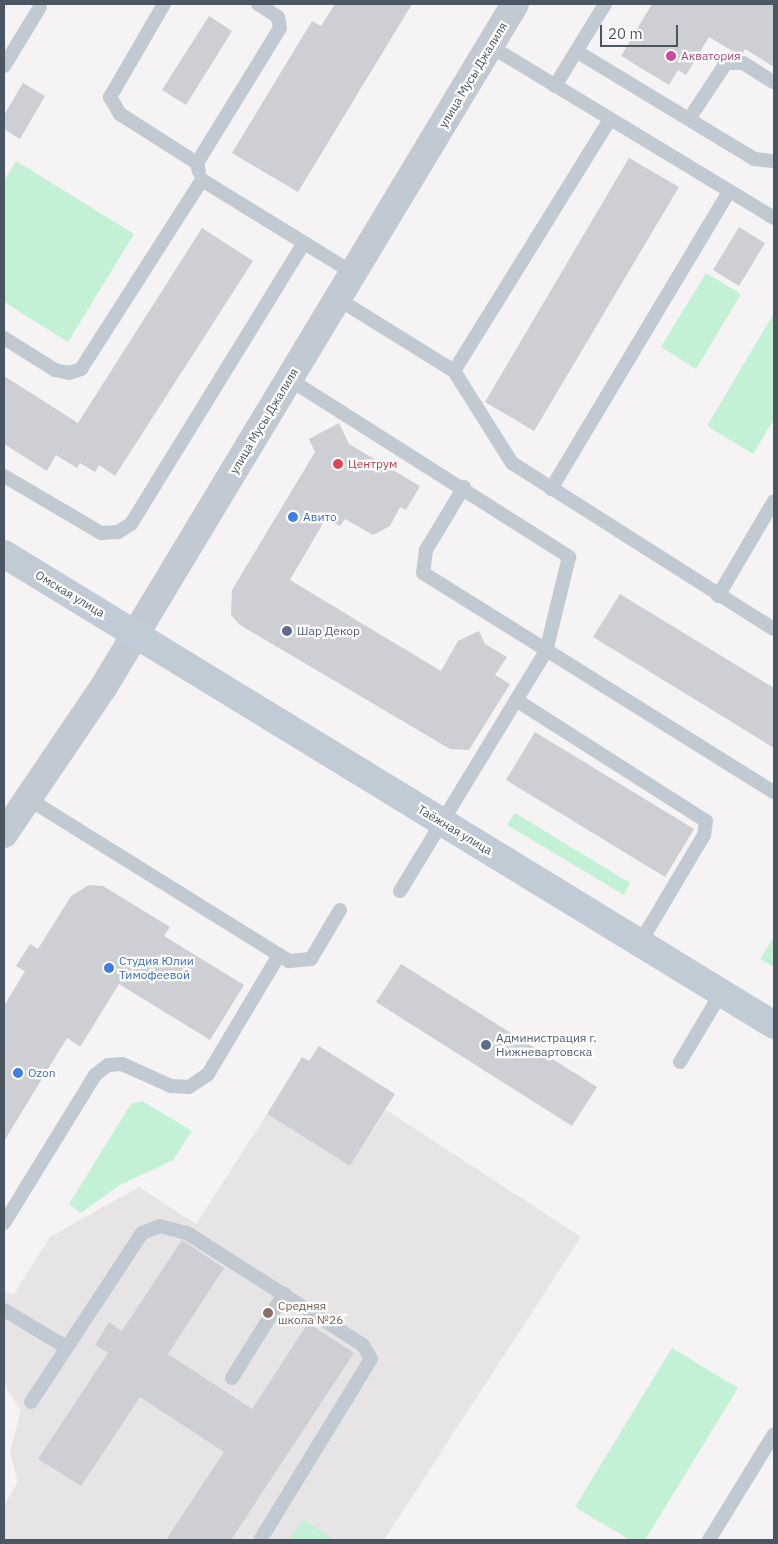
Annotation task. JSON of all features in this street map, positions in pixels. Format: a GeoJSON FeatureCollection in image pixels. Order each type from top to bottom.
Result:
{"type":"FeatureCollection","features":[{"type":"Feature","properties":{"kind":"main road","name":"Омская улица"},"geometry":{"type":"LineString","coordinates":[[4,554],[136,634]]}},
{"type":"Feature","properties":{"kind":"main road","name":"Таёжная улица"},"geometry":{"type":"LineString","coordinates":[[136,634],[774,1025]]}},
{"type":"Feature","properties":{"kind":"street","name":"улица Мусы Джалиля"},"geometry":{"type":"LineString","coordinates":[[4,834],[136,634],[516,4]]}},
{"type":"Feature","properties":{"kind":"lane"},"geometry":{"type":"LineString","coordinates":[[164,4],[110,97],[120,114],[197,164],[202,180],[353,274]]}},
{"type":"Feature","properties":{"kind":"lane"},"geometry":{"type":"LineString","coordinates":[[197,164],[280,28],[278,16],[258,4]]}},
{"type":"Feature","properties":{"kind":"lane"},"geometry":{"type":"LineString","coordinates":[[555,86],[605,4]]}},
{"type":"Feature","properties":{"kind":"lane"},"geometry":{"type":"LineString","coordinates":[[4,66],[40,7]]}},
{"type":"Feature","properties":{"kind":"lane"},"geometry":{"type":"LineString","coordinates":[[490,46],[774,218]]}},
{"type":"Feature","properties":{"kind":"lane"},"geometry":{"type":"LineString","coordinates":[[576,51],[754,159],[774,161]]}},
{"type":"Feature","properties":{"kind":"lane"},"geometry":{"type":"LineString","coordinates":[[689,119],[726,63],[743,63],[774,82]]}},
{"type":"Feature","properties":{"kind":"lane"},"geometry":{"type":"LineString","coordinates":[[454,371],[610,119]]}},
{"type":"Feature","properties":{"kind":"lane"},"geometry":{"type":"LineString","coordinates":[[4,338],[55,370],[69,373],[81,369],[202,180]]}},
{"type":"Feature","properties":{"kind":"lane"},"geometry":{"type":"LineString","coordinates":[[551,489],[729,191]]}},
{"type":"Feature","properties":{"kind":"lane"},"geometry":{"type":"LineString","coordinates":[[4,476],[100,533],[118,532],[131,524],[304,243]]}},
{"type":"Feature","properties":{"kind":"lane"},"geometry":{"type":"LineString","coordinates":[[338,299],[454,371],[499,448],[512,463],[718,596],[774,629]]}},
{"type":"Feature","properties":{"kind":"lane"},"geometry":{"type":"LineString","coordinates":[[289,379],[464,487],[569,557],[546,651],[400,891]]}},
{"type":"Feature","properties":{"kind":"lane"},"geometry":{"type":"LineString","coordinates":[[464,487],[426,550],[423,573],[774,792]]}},
{"type":"Feature","properties":{"kind":"lane"},"geometry":{"type":"LineString","coordinates":[[718,596],[774,501]]}},
{"type":"Feature","properties":{"kind":"lane"},"geometry":{"type":"LineString","coordinates":[[516,700],[706,821],[704,835],[640,942]]}},
{"type":"Feature","properties":{"kind":"lane"},"geometry":{"type":"LineString","coordinates":[[27,798],[279,955],[300,963],[311,958],[340,910]]}},
{"type":"Feature","properties":{"kind":"lane"},"geometry":{"type":"LineString","coordinates":[[4,1223],[95,1075],[108,1065],[122,1064],[171,1086],[189,1087],[208,1074],[279,955]]}},
{"type":"Feature","properties":{"kind":"lane"},"geometry":{"type":"LineString","coordinates":[[680,1062],[722,993]]}},
{"type":"Feature","properties":{"kind":"lane"},"geometry":{"type":"LineString","coordinates":[[31,1402],[135,1241],[150,1229],[187,1233],[363,1345],[371,1359],[260,1540]]}},
{"type":"Feature","properties":{"kind":"lane"},"geometry":{"type":"LineString","coordinates":[[232,1378],[284,1294]]}},
{"type":"Feature","properties":{"kind":"lane"},"geometry":{"type":"LineString","coordinates":[[4,1310],[66,1347]]}},
{"type":"Feature","properties":{"kind":"lane"},"geometry":{"type":"LineString","coordinates":[[709,1540],[774,1434]]}},
{"type":"Feature","properties":{"kind":"shaded area","name":"Средняя школа №26"},"geometry":{"type":"Polygon","coordinates":[[[386,1110],[581,1237],[384,1540],[4,1540],[4,1505],[18,1482],[10,1452],[21,1410],[4,1385],[4,1292],[14,1294],[50,1237],[139,1187],[196,1224],[267,1114],[350,1166],[386,1110]]]}},
{"type":"Feature","properties":{"kind":"green space"},"geometry":{"type":"Polygon","coordinates":[[[16,161],[134,234],[68,342],[4,302],[4,181],[16,161]]]}},
{"type":"Feature","properties":{"kind":"green space"},"geometry":{"type":"Polygon","coordinates":[[[706,273],[741,294],[696,369],[661,347],[706,273]]]}},
{"type":"Feature","properties":{"kind":"green space"},"geometry":{"type":"Polygon","coordinates":[[[774,313],[774,419],[753,454],[707,426],[774,313]]]}},
{"type":"Feature","properties":{"kind":"green space"},"geometry":{"type":"Polygon","coordinates":[[[515,813],[630,883],[624,895],[507,825],[515,813]]]}},
{"type":"Feature","properties":{"kind":"green space"},"geometry":{"type":"Polygon","coordinates":[[[774,937],[774,967],[760,959],[774,937]]]}},
{"type":"Feature","properties":{"kind":"green space"},"geometry":{"type":"Polygon","coordinates":[[[142,1101],[192,1131],[173,1160],[118,1186],[81,1213],[69,1204],[131,1104],[142,1101]]]}},
{"type":"Feature","properties":{"kind":"green space"},"geometry":{"type":"Polygon","coordinates":[[[672,1348],[738,1388],[645,1540],[630,1540],[575,1507],[672,1348]]]}},
{"type":"Feature","properties":{"kind":"green space"},"geometry":{"type":"Polygon","coordinates":[[[303,1520],[334,1540],[289,1540],[303,1520]]]}},
{"type":"Feature","properties":{"kind":"building"},"geometry":{"type":"Polygon","coordinates":[[[335,4],[412,4],[298,192],[232,153],[312,21],[321,26],[335,4]]]}},
{"type":"Feature","properties":{"kind":"building"},"geometry":{"type":"Polygon","coordinates":[[[652,4],[774,4],[774,67],[745,49],[741,56],[709,37],[686,75],[678,70],[669,85],[621,56],[652,4]]]}},
{"type":"Feature","properties":{"kind":"building"},"geometry":{"type":"Polygon","coordinates":[[[209,16],[232,31],[186,105],[162,90],[209,16]]]}},
{"type":"Feature","properties":{"kind":"building"},"geometry":{"type":"Polygon","coordinates":[[[23,83],[45,96],[20,139],[4,129],[4,115],[23,83]]]}},
{"type":"Feature","properties":{"kind":"building"},"geometry":{"type":"Polygon","coordinates":[[[629,158],[679,187],[534,431],[485,402],[629,158]]]}},
{"type":"Feature","properties":{"kind":"building"},"geometry":{"type":"Polygon","coordinates":[[[739,227],[765,243],[739,286],[713,270],[739,227]]]}},
{"type":"Feature","properties":{"kind":"building"},"geometry":{"type":"Polygon","coordinates":[[[202,228],[253,261],[115,476],[99,465],[95,472],[80,463],[77,468],[56,455],[47,471],[4,444],[4,376],[78,423],[202,228]]]}},
{"type":"Feature","properties":{"kind":"building"},"geometry":{"type":"Polygon","coordinates":[[[339,423],[349,444],[420,486],[406,510],[400,507],[390,526],[373,535],[345,519],[340,526],[326,518],[290,580],[441,671],[458,641],[479,631],[485,644],[507,657],[495,675],[510,684],[469,750],[450,749],[240,625],[231,615],[232,590],[315,452],[309,439],[339,423]]]}},
{"type":"Feature","properties":{"kind":"building"},"geometry":{"type":"Polygon","coordinates":[[[620,594],[774,688],[774,748],[593,637],[620,594]]]}},
{"type":"Feature","properties":{"kind":"building"},"geometry":{"type":"Polygon","coordinates":[[[535,732],[694,829],[665,877],[506,780],[535,732]]]}},
{"type":"Feature","properties":{"kind":"building"},"geometry":{"type":"Polygon","coordinates":[[[89,885],[103,886],[170,927],[164,936],[244,985],[210,1040],[119,984],[80,1047],[67,1038],[4,1141],[4,1006],[25,971],[16,966],[30,944],[38,949],[71,896],[89,885]]]}},
{"type":"Feature","properties":{"kind":"building","name":"Администрация г. Нижневартовска"},"geometry":{"type":"Polygon","coordinates":[[[401,964],[597,1087],[572,1126],[376,1002],[401,964]]]}},
{"type":"Feature","properties":{"kind":"building"},"geometry":{"type":"Polygon","coordinates":[[[319,1046],[395,1094],[350,1166],[267,1114],[302,1057],[309,1061],[319,1046]]]}},
{"type":"Feature","properties":{"kind":"building"},"geometry":{"type":"Polygon","coordinates":[[[182,1240],[224,1268],[168,1354],[252,1409],[308,1323],[354,1353],[231,1540],[166,1540],[224,1452],[140,1397],[81,1486],[38,1459],[108,1353],[95,1345],[109,1322],[122,1331],[182,1240]]]}},
{"type":"Feature","properties":{"kind":"place","name":"Акватория"},"geometry":{"type":"Point","coordinates":[671,56]}},
{"type":"Feature","properties":{"kind":"place","name":"Центрум"},"geometry":{"type":"Point","coordinates":[338,464]}},
{"type":"Feature","properties":{"kind":"place","name":"Авито"},"geometry":{"type":"Point","coordinates":[293,517]}},
{"type":"Feature","properties":{"kind":"place","name":"Шар Декор"},"geometry":{"type":"Point","coordinates":[287,631]}},
{"type":"Feature","properties":{"kind":"place","name":"Студия Юлии Тимофеевой"},"geometry":{"type":"Point","coordinates":[109,968]}},
{"type":"Feature","properties":{"kind":"place","name":"Администрация г. Нижневартовска"},"geometry":{"type":"Point","coordinates":[486,1045]}},
{"type":"Feature","properties":{"kind":"place","name":"Ozon"},"geometry":{"type":"Point","coordinates":[18,1073]}},
{"type":"Feature","properties":{"kind":"place","name":"Средняя школа №26"},"geometry":{"type":"Point","coordinates":[268,1313]}}]}
